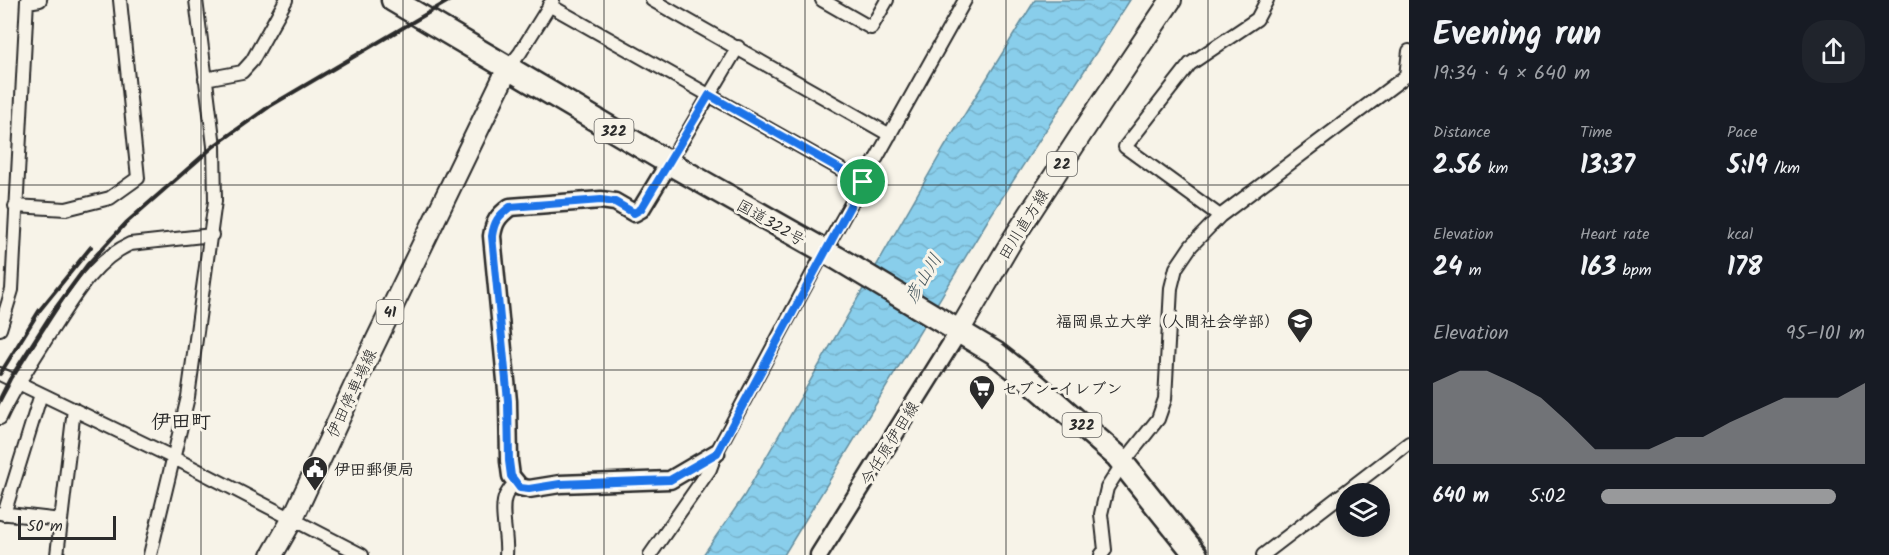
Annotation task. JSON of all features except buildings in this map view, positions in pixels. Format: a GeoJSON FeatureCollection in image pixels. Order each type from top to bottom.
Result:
{"type":"FeatureCollection","features":[{"type":"Feature","properties":{"kind":"highway","name":"国道322号"},"geometry":{"type":"LineString","coordinates":[[393,0],[995,353],[1117,456],[1196,555]]}},
{"type":"Feature","properties":{"kind":"main road","name":"田川直方線"},"geometry":{"type":"LineString","coordinates":[[951,326],[1017,232],[1171,0]]}},
{"type":"Feature","properties":{"kind":"main road","name":"伊田停車場線"},"geometry":{"type":"LineString","coordinates":[[272,555],[292,520],[508,68]]}},
{"type":"Feature","properties":{"kind":"street"},"geometry":{"type":"LineString","coordinates":[[0,329],[12,290],[27,1],[40,0]]}},
{"type":"Feature","properties":{"kind":"street"},"geometry":{"type":"LineString","coordinates":[[15,206],[66,209],[110,198],[138,178],[120,0]]}},
{"type":"Feature","properties":{"kind":"street"},"geometry":{"type":"LineString","coordinates":[[150,555],[188,397],[215,201],[214,146],[196,0]]}},
{"type":"Feature","properties":{"kind":"street"},"geometry":{"type":"LineString","coordinates":[[205,79],[242,72],[252,61],[286,0]]}},
{"type":"Feature","properties":{"kind":"street"},"geometry":{"type":"LineString","coordinates":[[652,0],[890,135]]}},
{"type":"Feature","properties":{"kind":"street"},"geometry":{"type":"LineString","coordinates":[[822,0],[871,28],[886,0]]}},
{"type":"Feature","properties":{"kind":"street"},"geometry":{"type":"LineString","coordinates":[[650,555],[710,469],[830,255],[863,182],[965,0]]}},
{"type":"Feature","properties":{"kind":"street"},"geometry":{"type":"LineString","coordinates":[[1220,216],[1125,147],[1190,64],[1257,19],[1267,0]]}},
{"type":"Feature","properties":{"kind":"street"},"geometry":{"type":"LineString","coordinates":[[508,68],[551,3],[863,182]]}},
{"type":"Feature","properties":{"kind":"street"},"geometry":{"type":"LineString","coordinates":[[717,453],[670,480],[560,484],[529,489],[520,488],[511,476],[509,461],[508,401],[492,236],[494,223],[499,214],[510,207],[590,201],[615,202],[634,213],[641,209],[738,47]]}},
{"type":"Feature","properties":{"kind":"street"},"geometry":{"type":"LineString","coordinates":[[1101,555],[1105,550],[1101,514],[1107,488],[1123,463],[1158,419],[1165,399],[1171,288],[1176,268],[1191,246],[1220,216],[1406,76],[1409,51]]}},
{"type":"Feature","properties":{"kind":"street"},"geometry":{"type":"LineString","coordinates":[[0,418],[18,383],[85,282],[119,249],[130,244],[212,235]]}},
{"type":"Feature","properties":{"kind":"street","name":"今任原伊田線"},"geometry":{"type":"LineString","coordinates":[[819,555],[951,326]]}},
{"type":"Feature","properties":{"kind":"street"},"geometry":{"type":"LineString","coordinates":[[0,374],[362,555]]}},
{"type":"Feature","properties":{"kind":"street"},"geometry":{"type":"LineString","coordinates":[[40,394],[2,513],[61,520]]}},
{"type":"Feature","properties":{"kind":"street"},"geometry":{"type":"LineString","coordinates":[[57,555],[74,409]]}},
{"type":"Feature","properties":{"kind":"street"},"geometry":{"type":"LineString","coordinates":[[1263,555],[1409,443]]}},
{"type":"Feature","properties":{"kind":"street"},"geometry":{"type":"LineString","coordinates":[[506,555],[503,504],[506,494],[515,483]]}},
{"type":"Feature","properties":{"kind":"water","name":"彦山川"},"geometry":{"type":"Polygon","coordinates":[[[1035,0],[1130,0],[991,215],[784,555],[703,555],[744,496],[944,148],[1035,0]]]}},
{"type":"Feature","properties":{"kind":"railway"},"geometry":{"type":"LineString","coordinates":[[0,399],[52,313],[88,264],[126,223],[214,146],[270,106],[450,0]]}},
{"type":"Feature","properties":{"kind":"railway"},"geometry":{"type":"LineString","coordinates":[[0,374],[39,311],[91,247]]}},
{"type":"Feature","properties":{"kind":"place","name":"福岡県立大学（人間社会学部）"},"geometry":{"type":"Point","coordinates":[1300,344]}},
{"type":"Feature","properties":{"kind":"place","name":"セブン-イレブン"},"geometry":{"type":"Point","coordinates":[982,411]}},
{"type":"Feature","properties":{"kind":"place","name":"伊田郵便局"},"geometry":{"type":"Point","coordinates":[315,492]}},
{"type":"Feature","properties":{"kind":"district","name":"伊田町"},"geometry":{"type":"Point","coordinates":[181,421]}},
{"type":"Feature","properties":{"kind":"route"},"geometry":{"type":"LineString","coordinates":[[709,95],[863,182],[717,453],[670,480],[560,484],[529,489],[520,488],[515,483],[511,476],[509,461],[508,401],[492,236],[494,223],[499,214],[510,207],[601,200],[615,202],[634,213],[641,209],[709,95]]}}]}
